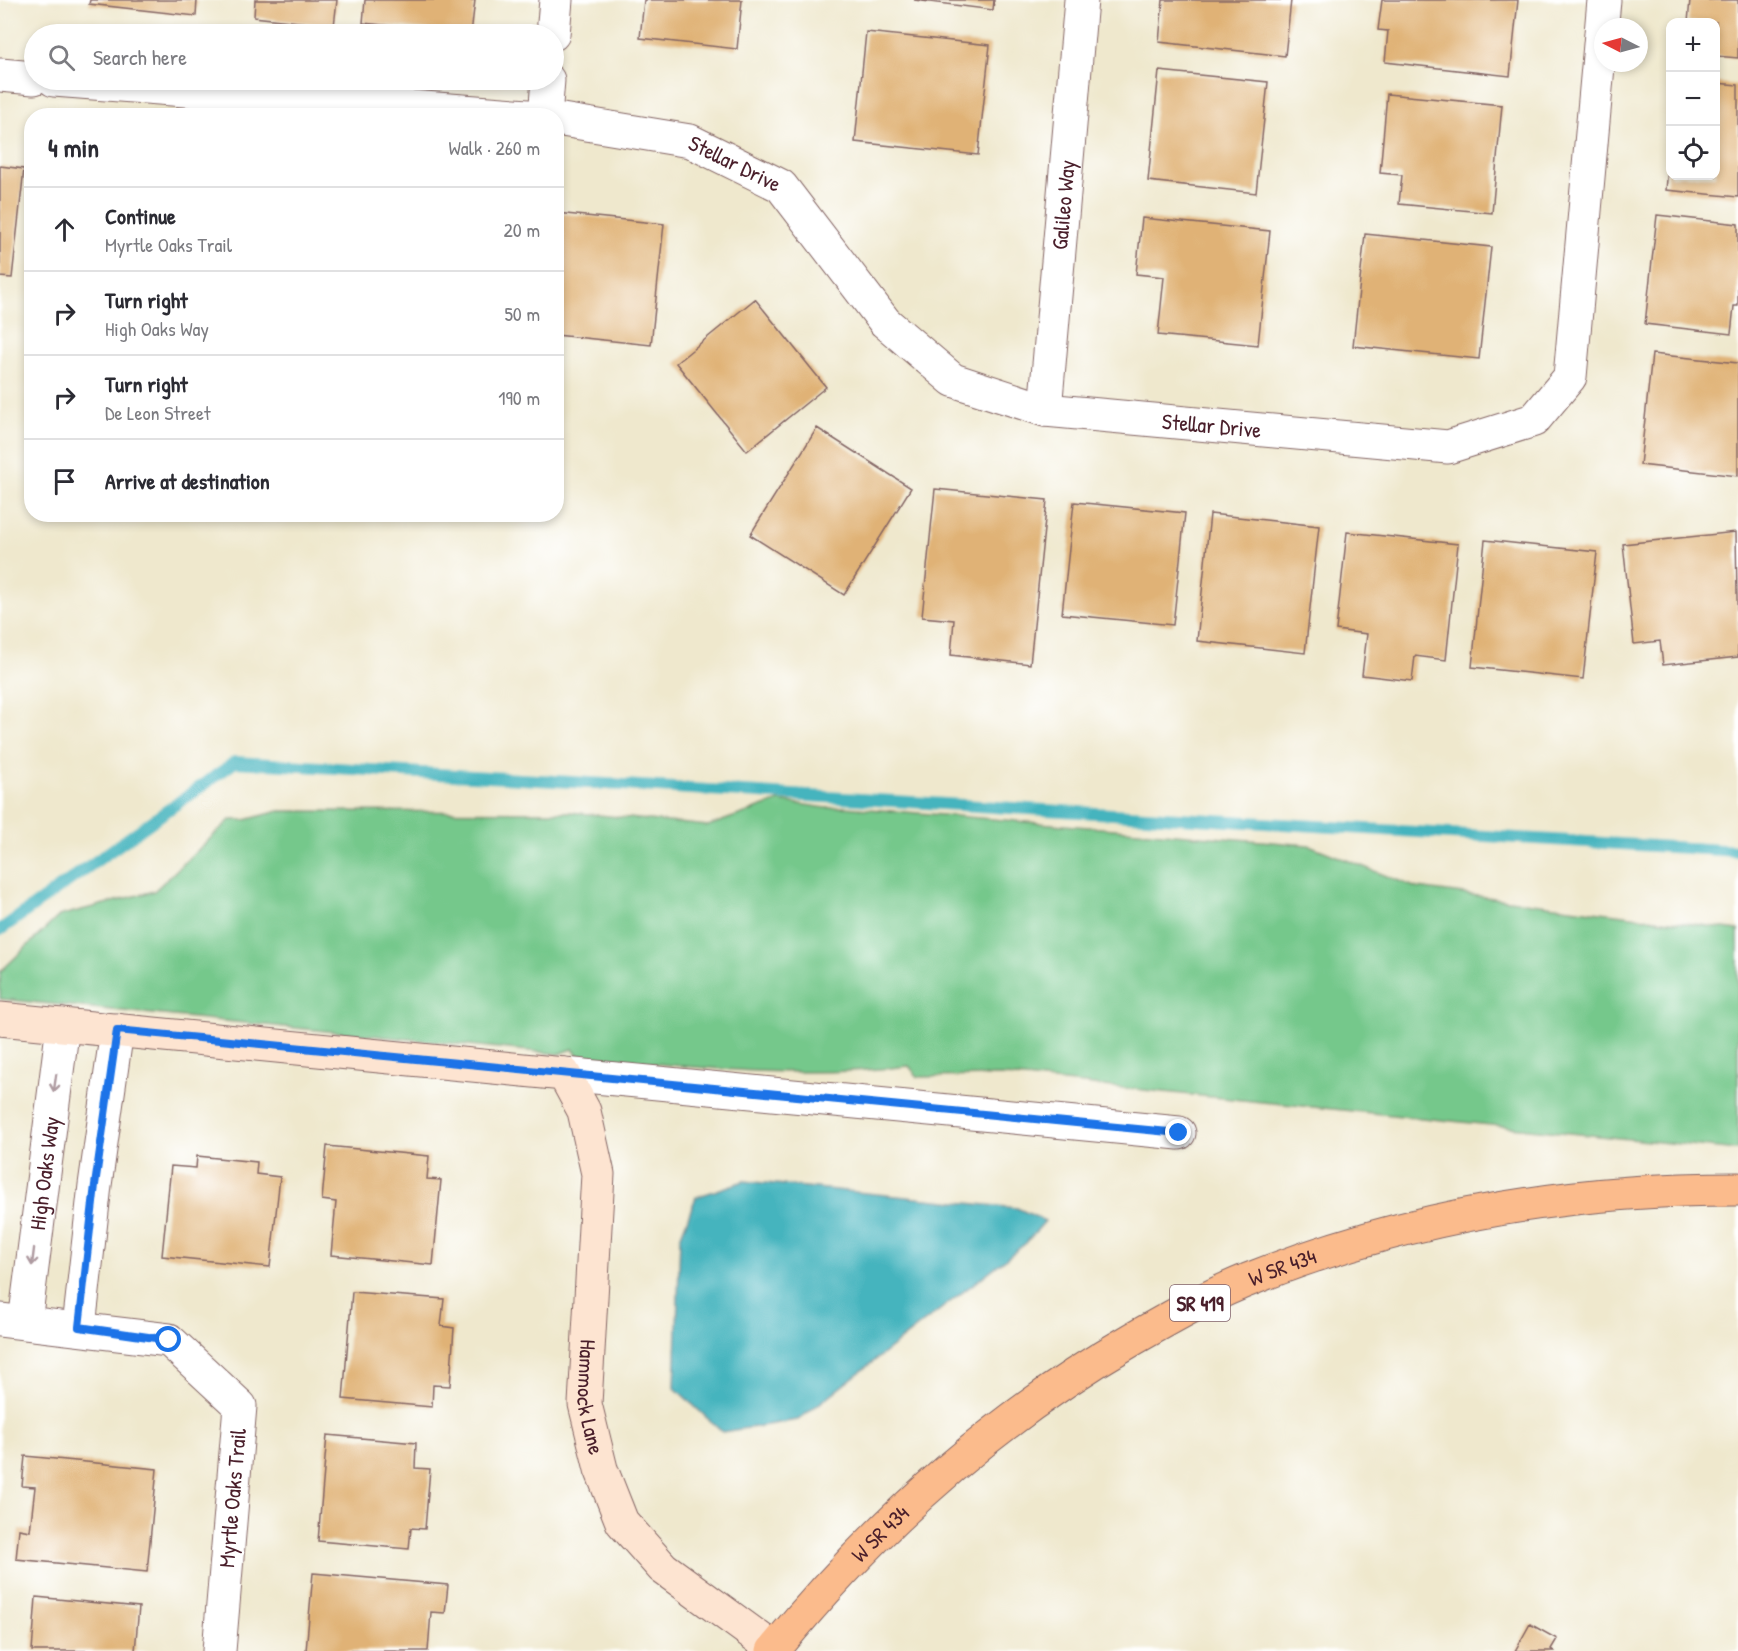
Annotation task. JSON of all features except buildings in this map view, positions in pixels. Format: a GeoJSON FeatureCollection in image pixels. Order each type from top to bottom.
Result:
{"type":"FeatureCollection","features":[{"type":"Feature","properties":{"kind":"main road","name":"W SR 434"},"geometry":{"type":"LineString","coordinates":[[774,1650],[847,1566],[912,1500],[989,1434],[1085,1366],[1171,1317],[1256,1276],[1338,1248],[1429,1222],[1540,1202],[1633,1192],[1738,1189]]}},
{"type":"Feature","properties":{"kind":"street"},"geometry":{"type":"LineString","coordinates":[[554,24],[556,0]]}},
{"type":"Feature","properties":{"kind":"street","name":"Galileo Way"},"geometry":{"type":"LineString","coordinates":[[1045,410],[1081,0]]}},
{"type":"Feature","properties":{"kind":"street","name":"Stellar Drive"},"geometry":{"type":"LineString","coordinates":[[564,120],[690,141],[781,186],[885,322],[953,380],[1045,410],[1448,447],[1534,420],[1570,377],[1604,0]]}},
{"type":"Feature","properties":{"kind":"street"},"geometry":{"type":"LineString","coordinates":[[0,75],[24,77]]}},
{"type":"Feature","properties":{"kind":"street"},"geometry":{"type":"LineString","coordinates":[[186,90],[423,108]]}},
{"type":"Feature","properties":{"kind":"street"},"geometry":{"type":"LineString","coordinates":[[546,108],[547,90]]}},
{"type":"Feature","properties":{"kind":"street"},"geometry":{"type":"LineString","coordinates":[[0,1019],[1179,1133]]}},
{"type":"Feature","properties":{"kind":"street","name":"High Oaks Way"},"geometry":{"type":"LineString","coordinates":[[12,1321],[43,1178],[63,1025]]}},
{"type":"Feature","properties":{"kind":"street"},"geometry":{"type":"LineString","coordinates":[[79,1327],[95,1185],[117,1030]]}},
{"type":"Feature","properties":{"kind":"street","name":"Hammock Lane"},"geometry":{"type":"LineString","coordinates":[[564,1074],[584,1111],[598,1174],[585,1404],[601,1469],[622,1522],[663,1568],[774,1650]]}},
{"type":"Feature","properties":{"kind":"street"},"geometry":{"type":"LineString","coordinates":[[43,1178],[95,1185]]}},
{"type":"Feature","properties":{"kind":"street","name":"Myrtle Oaks Trail"},"geometry":{"type":"LineString","coordinates":[[12,1321],[79,1327],[169,1340],[240,1406],[219,1651]]}},
{"type":"Feature","properties":{"kind":"green space"},"geometry":{"type":"Polygon","coordinates":[[[779,801],[826,808],[844,807],[1309,845],[1417,888],[1738,930],[1738,1150],[1004,1076],[918,1077],[909,1066],[826,1072],[702,1068],[578,1056],[573,1049],[559,1054],[0,999],[0,972],[59,916],[154,891],[230,820],[245,820],[279,811],[569,812],[708,826],[779,801]]]}},
{"type":"Feature","properties":{"kind":"water"},"geometry":{"type":"Polygon","coordinates":[[[744,1181],[1017,1208],[1045,1221],[1026,1243],[798,1420],[722,1432],[675,1388],[680,1238],[696,1197],[744,1181]]]}},
{"type":"Feature","properties":{"kind":"waterway"},"geometry":{"type":"LineString","coordinates":[[0,930],[235,762],[1738,851]]}},
{"type":"Feature","properties":{"kind":"route"},"geometry":{"type":"LineString","coordinates":[[169,1340],[79,1327],[95,1185],[117,1030],[1179,1133]]}}]}
